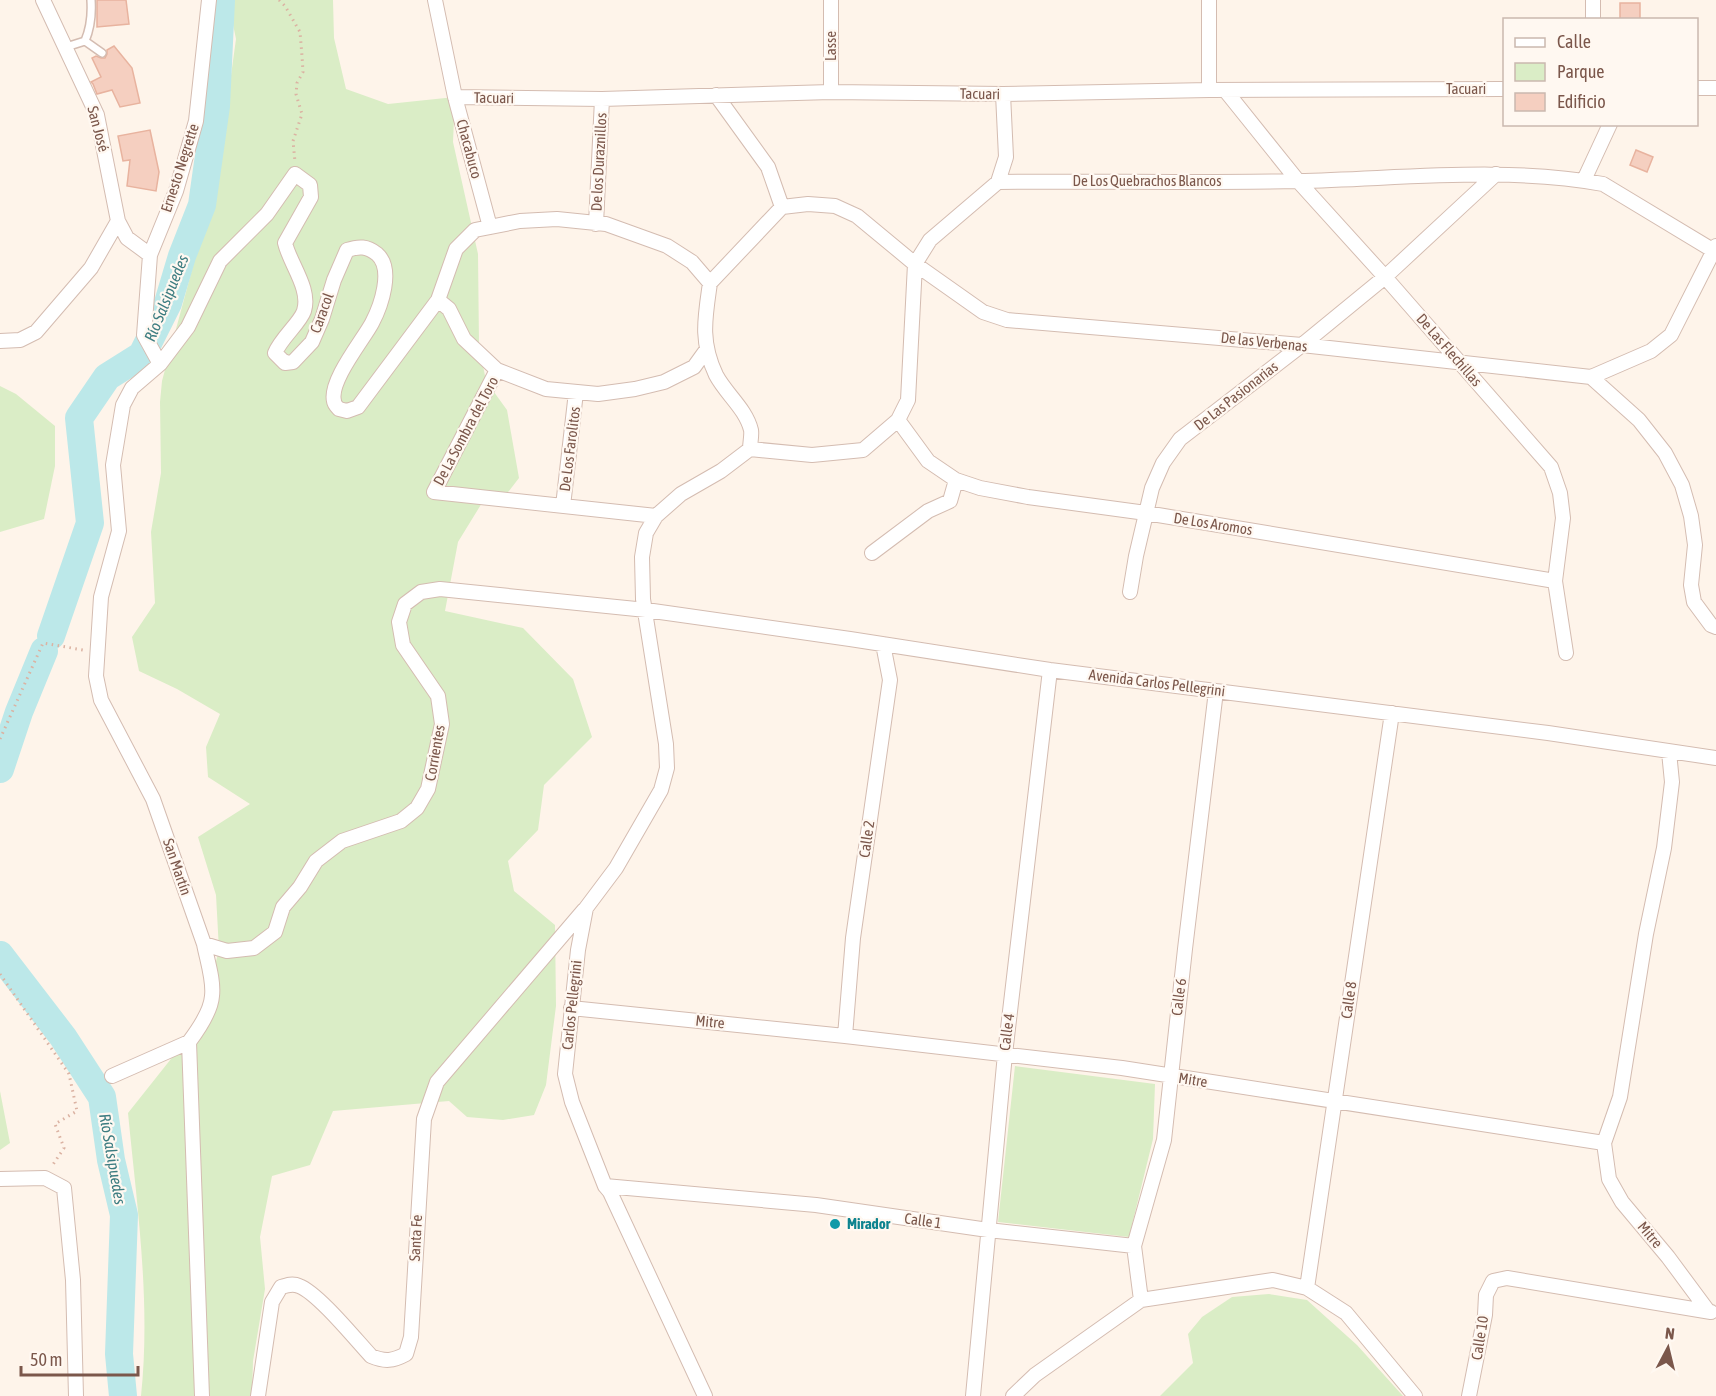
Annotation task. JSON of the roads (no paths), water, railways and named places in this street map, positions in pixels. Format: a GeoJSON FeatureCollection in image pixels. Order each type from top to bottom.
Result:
{"type":"FeatureCollection","features":[{"type":"Feature","properties":{"kind":"street","name":"San José"},"geometry":{"type":"LineString","coordinates":[[43,0],[97,116],[118,221],[127,238],[150,255]]}},
{"type":"Feature","properties":{"kind":"street","name":"Ernesto Negrette"},"geometry":{"type":"LineString","coordinates":[[160,364],[144,334],[150,255],[176,190],[196,121],[209,0]]}},
{"type":"Feature","properties":{"kind":"street","name":"Chacabuco"},"geometry":{"type":"LineString","coordinates":[[435,0],[455,97],[490,227]]}},
{"type":"Feature","properties":{"kind":"street","name":"Lasse"},"geometry":{"type":"LineString","coordinates":[[831,0],[831,92]]}},
{"type":"Feature","properties":{"kind":"street"},"geometry":{"type":"LineString","coordinates":[[1209,0],[1209,90]]}},
{"type":"Feature","properties":{"kind":"street"},"geometry":{"type":"LineString","coordinates":[[1593,0],[1593,18]]}},
{"type":"Feature","properties":{"kind":"street"},"geometry":{"type":"LineString","coordinates":[[1698,88],[1716,88]]}},
{"type":"Feature","properties":{"kind":"street","name":"Tacuari"},"geometry":{"type":"LineString","coordinates":[[455,97],[602,99],[831,92],[1003,94],[1209,90],[1503,89]]}},
{"type":"Feature","properties":{"kind":"street","name":"De Las Flechillas"},"geometry":{"type":"LineString","coordinates":[[1225,90],[1298,181],[1551,467],[1560,493],[1563,518],[1555,581],[1566,653]]}},
{"type":"Feature","properties":{"kind":"street"},"geometry":{"type":"LineString","coordinates":[[563,506],[656,516],[681,494],[721,471],[750,449],[812,454],[863,450],[898,420],[908,400],[915,264],[930,240],[998,182],[1006,157],[1003,94]]}},
{"type":"Feature","properties":{"kind":"street"},"geometry":{"type":"LineString","coordinates":[[716,95],[768,167],[782,207],[710,283],[703,326],[707,349],[717,376],[741,409],[752,431],[750,449]]}},
{"type":"Feature","properties":{"kind":"street","name":"De los Duraznillos"},"geometry":{"type":"LineString","coordinates":[[596,224],[602,99]]}},
{"type":"Feature","properties":{"kind":"street"},"geometry":{"type":"LineString","coordinates":[[1584,180],[1609,126]]}},
{"type":"Feature","properties":{"kind":"street","name":"Caracol"},"geometry":{"type":"LineString","coordinates":[[160,364],[188,327],[220,261],[267,214],[295,174],[310,185],[311,197],[285,243],[305,293],[304,311],[278,345],[275,354],[285,363],[293,362],[312,342],[347,250],[357,247],[367,248],[378,255],[385,264],[386,281],[372,323],[349,356],[335,390],[334,401],[339,409],[347,411],[358,407],[438,300],[456,249],[475,230],[520,221],[557,219],[606,225],[667,246],[692,262],[710,283]]}},
{"type":"Feature","properties":{"kind":"street","name":"De Los Quebrachos Blancos"},"geometry":{"type":"LineString","coordinates":[[998,182],[1298,181],[1496,174],[1584,180],[1603,184],[1715,249]]}},
{"type":"Feature","properties":{"kind":"street","name":"De Las Pasionarias"},"geometry":{"type":"LineString","coordinates":[[1130,592],[1152,488],[1163,463],[1180,439],[1302,345],[1385,277],[1496,174]]}},
{"type":"Feature","properties":{"kind":"street","name":"De las Verbenas"},"geometry":{"type":"LineString","coordinates":[[782,207],[808,204],[835,206],[857,216],[915,264],[983,312],[1007,320],[1302,345],[1591,377]]}},
{"type":"Feature","properties":{"kind":"street"},"geometry":{"type":"LineString","coordinates":[[0,341],[20,340],[36,332],[91,268],[118,221]]}},
{"type":"Feature","properties":{"kind":"street"},"geometry":{"type":"LineString","coordinates":[[1715,249],[1671,335],[1651,351],[1591,377],[1639,420],[1665,453],[1682,485],[1691,516],[1695,545],[1691,585],[1695,602],[1711,625],[1716,627]]}},
{"type":"Feature","properties":{"kind":"street"},"geometry":{"type":"LineString","coordinates":[[438,300],[449,309],[464,339],[498,370],[546,389],[598,394],[664,382],[694,367],[707,349]]}},
{"type":"Feature","properties":{"kind":"street","name":"San Martín"},"geometry":{"type":"LineString","coordinates":[[160,364],[132,388],[123,405],[113,465],[119,531],[101,597],[96,676],[101,700],[153,798],[204,944],[212,997],[201,1026],[189,1042]]}},
{"type":"Feature","properties":{"kind":"street","name":"De La Sombra del Toro"},"geometry":{"type":"LineString","coordinates":[[498,370],[434,492],[563,506]]}},
{"type":"Feature","properties":{"kind":"street","name":"De Los Farolitos"},"geometry":{"type":"LineString","coordinates":[[563,506],[576,392]]}},
{"type":"Feature","properties":{"kind":"street","name":"De Los Aromos"},"geometry":{"type":"LineString","coordinates":[[898,420],[928,461],[956,480],[980,488],[1146,513],[1555,581]]}},
{"type":"Feature","properties":{"kind":"street"},"geometry":{"type":"LineString","coordinates":[[872,553],[928,511],[950,501],[956,480]]}},
{"type":"Feature","properties":{"kind":"street","name":"Carlos Pellegrini"},"geometry":{"type":"LineString","coordinates":[[656,516],[646,533],[642,557],[643,599],[666,744],[667,768],[661,790],[644,820],[616,868],[586,908],[571,1008],[565,1074],[572,1102],[605,1186],[705,1396]]}},
{"type":"Feature","properties":{"kind":"street","name":"Corrientes"},"geometry":{"type":"LineString","coordinates":[[204,944],[227,951],[254,948],[275,932],[283,908],[300,887],[316,861],[342,841],[401,821],[417,808],[428,789],[442,723],[438,696],[403,645],[399,622],[405,604],[421,592],[440,590],[646,610]]}},
{"type":"Feature","properties":{"kind":"street","name":"Avenida Carlos Pellegrini"},"geometry":{"type":"LineString","coordinates":[[646,610],[1050,670],[1567,735],[1716,758]]}},
{"type":"Feature","properties":{"kind":"street","name":"Calle 2"},"geometry":{"type":"LineString","coordinates":[[845,1036],[853,938],[890,680],[883,644]]}},
{"type":"Feature","properties":{"kind":"street","name":"Calle 4"},"geometry":{"type":"LineString","coordinates":[[973,1396],[1005,1054],[1050,670]]}},
{"type":"Feature","properties":{"kind":"street","name":"Calle 6"},"geometry":{"type":"LineString","coordinates":[[1141,1300],[1134,1246],[1164,1140],[1216,691]]}},
{"type":"Feature","properties":{"kind":"street","name":"Calle 8"},"geometry":{"type":"LineString","coordinates":[[1307,1288],[1392,713]]}},
{"type":"Feature","properties":{"kind":"street"},"geometry":{"type":"LineString","coordinates":[[1604,1143],[1620,1097],[1646,934],[1664,848],[1672,782],[1669,752]]}},
{"type":"Feature","properties":{"kind":"street","name":"Santa Fe"},"geometry":{"type":"LineString","coordinates":[[258,1396],[272,1302],[281,1287],[291,1284],[300,1286],[315,1296],[371,1356],[382,1361],[394,1360],[406,1354],[411,1337],[424,1119],[431,1096],[437,1082],[586,908]]}},
{"type":"Feature","properties":{"kind":"street","name":"Mitre"},"geometry":{"type":"LineString","coordinates":[[571,1008],[845,1036],[1122,1068],[1604,1143],[1609,1179],[1622,1202],[1712,1312]]}},
{"type":"Feature","properties":{"kind":"street"},"geometry":{"type":"LineString","coordinates":[[112,1076],[189,1042],[202,1396]]}},
{"type":"Feature","properties":{"kind":"street"},"geometry":{"type":"LineString","coordinates":[[0,1179],[45,1178],[64,1188],[73,1280],[76,1396]]}},
{"type":"Feature","properties":{"kind":"street","name":"Calle 1"},"geometry":{"type":"LineString","coordinates":[[605,1186],[823,1206],[988,1230],[1134,1246]]}},
{"type":"Feature","properties":{"kind":"street","name":"Calle 10"},"geometry":{"type":"LineString","coordinates":[[1469,1396],[1485,1316],[1486,1295],[1492,1281],[1507,1278],[1712,1312]]}},
{"type":"Feature","properties":{"kind":"street"},"geometry":{"type":"LineString","coordinates":[[1013,1396],[1035,1375],[1141,1300],[1273,1280],[1307,1288],[1346,1313],[1415,1396]]}},
{"type":"Feature","properties":{"kind":"lane"},"geometry":{"type":"LineString","coordinates":[[66,47],[85,41],[93,14],[91,0]]}},
{"type":"Feature","properties":{"kind":"lane"},"geometry":{"type":"LineString","coordinates":[[85,41],[102,53]]}},
{"type":"Feature","properties":{"kind":"waterway","name":"Río Salsipuedes"},"geometry":{"type":"LineString","coordinates":[[51,636],[90,523],[79,418],[107,377],[142,355],[168,303],[182,256],[202,205],[216,106],[221,0]]}},
{"type":"Feature","properties":{"kind":"waterway","name":"Río Salsipuedes"},"geometry":{"type":"LineString","coordinates":[[0,769],[19,712],[44,651]]}},
{"type":"Feature","properties":{"kind":"waterway","name":"Río Salsipuedes"},"geometry":{"type":"LineString","coordinates":[[0,955],[63,1037],[102,1097],[111,1160],[124,1215],[119,1354],[123,1396]]}},
{"type":"Feature","properties":{"kind":"place","name":"Mirador"},"geometry":{"type":"Point","coordinates":[835,1224]}}]}
